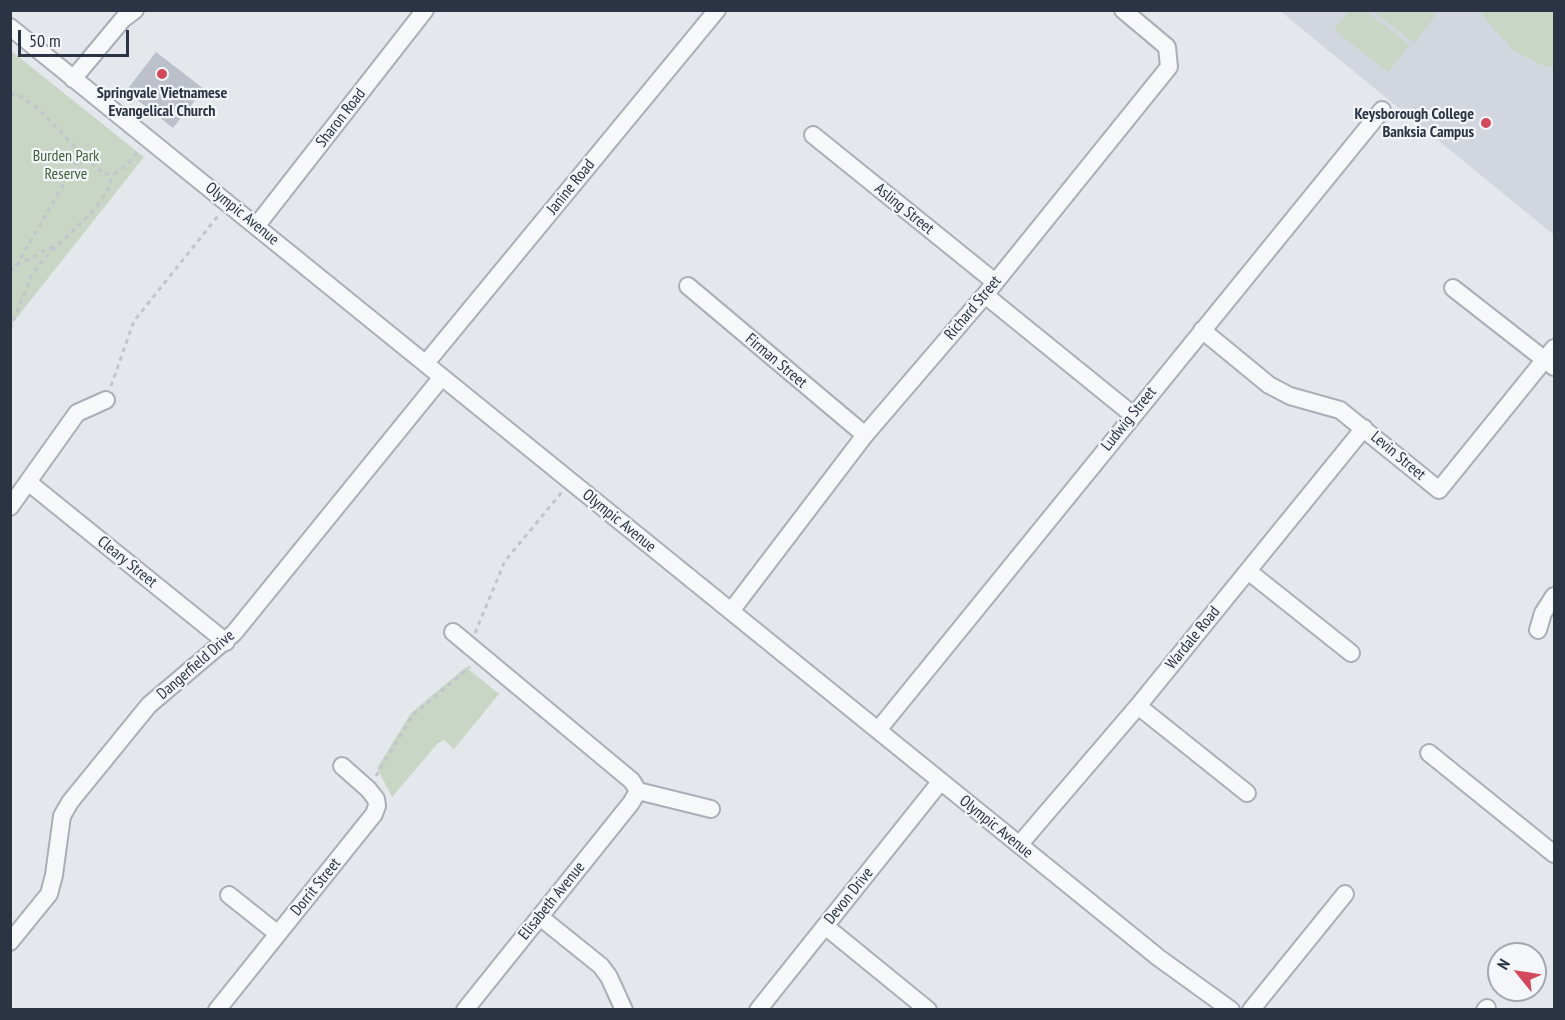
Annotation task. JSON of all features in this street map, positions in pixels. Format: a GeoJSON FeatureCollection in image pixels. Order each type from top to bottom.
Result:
{"type":"FeatureCollection","features":[{"type":"Feature","properties":{"kind":"street"},"geometry":{"type":"LineString","coordinates":[[73,79],[123,19],[135,10]]}},
{"type":"Feature","properties":{"kind":"street","name":"Sharon Road"},"geometry":{"type":"LineString","coordinates":[[256,225],[425,10]]}},
{"type":"Feature","properties":{"kind":"street","name":"Janine Road"},"geometry":{"type":"LineString","coordinates":[[426,363],[717,10]]}},
{"type":"Feature","properties":{"kind":"street","name":"Richard Street"},"geometry":{"type":"LineString","coordinates":[[730,611],[865,435],[990,288],[1169,67],[1167,47],[1123,10]]}},
{"type":"Feature","properties":{"kind":"street","name":"Olympic Avenue"},"geometry":{"type":"LineString","coordinates":[[10,27],[1170,967],[1231,1010]]}},
{"type":"Feature","properties":{"kind":"street","name":"Ludwig Street"},"geometry":{"type":"LineString","coordinates":[[878,730],[1382,110]]}},
{"type":"Feature","properties":{"kind":"street","name":"Asling Street"},"geometry":{"type":"LineString","coordinates":[[813,135],[1133,415]]}},
{"type":"Feature","properties":{"kind":"street","name":"Firman Street"},"geometry":{"type":"LineString","coordinates":[[688,286],[865,435]]}},
{"type":"Feature","properties":{"kind":"street"},"geometry":{"type":"LineString","coordinates":[[1453,288],[1551,358]]}},
{"type":"Feature","properties":{"kind":"street","name":"Levin Street"},"geometry":{"type":"LineString","coordinates":[[1202,330],[1269,385],[1290,396],[1340,410],[1439,490],[1551,358]]}},
{"type":"Feature","properties":{"kind":"street","name":"Dangerfield Drive"},"geometry":{"type":"LineString","coordinates":[[10,942],[49,894],[54,875],[62,816],[70,802],[149,705],[226,642],[442,376]]}},
{"type":"Feature","properties":{"kind":"street"},"geometry":{"type":"LineString","coordinates":[[10,507],[77,413],[106,400]]}},
{"type":"Feature","properties":{"kind":"street","name":"Wardale Road"},"geometry":{"type":"LineString","coordinates":[[1019,845],[1138,706],[1364,428]]}},
{"type":"Feature","properties":{"kind":"street","name":"Cleary Street"},"geometry":{"type":"LineString","coordinates":[[28,482],[226,642]]}},
{"type":"Feature","properties":{"kind":"street"},"geometry":{"type":"LineString","coordinates":[[1248,571],[1351,653]]}},
{"type":"Feature","properties":{"kind":"street"},"geometry":{"type":"LineString","coordinates":[[1538,630],[1543,613],[1554,596]]}},
{"type":"Feature","properties":{"kind":"street"},"geometry":{"type":"LineString","coordinates":[[453,633],[632,780],[638,791],[711,809]]}},
{"type":"Feature","properties":{"kind":"street"},"geometry":{"type":"LineString","coordinates":[[1138,706],[1247,793]]}},
{"type":"Feature","properties":{"kind":"street"},"geometry":{"type":"LineString","coordinates":[[1429,753],[1554,854]]}},
{"type":"Feature","properties":{"kind":"street"},"geometry":{"type":"LineString","coordinates":[[342,766],[368,789]]}},
{"type":"Feature","properties":{"kind":"street","name":"Devon Drive"},"geometry":{"type":"LineString","coordinates":[[758,1010],[941,782]]}},
{"type":"Feature","properties":{"kind":"street","name":"Dorrit Street"},"geometry":{"type":"LineString","coordinates":[[217,1010],[370,821],[377,806],[376,799],[368,789]]}},
{"type":"Feature","properties":{"kind":"street","name":"Elisabeth Avenue"},"geometry":{"type":"LineString","coordinates":[[465,1010],[632,803],[638,791]]}},
{"type":"Feature","properties":{"kind":"street"},"geometry":{"type":"LineString","coordinates":[[1251,1010],[1345,894]]}},
{"type":"Feature","properties":{"kind":"street"},"geometry":{"type":"LineString","coordinates":[[229,895],[278,934]]}},
{"type":"Feature","properties":{"kind":"street"},"geometry":{"type":"LineString","coordinates":[[540,917],[601,966],[609,977],[624,1010]]}},
{"type":"Feature","properties":{"kind":"street"},"geometry":{"type":"LineString","coordinates":[[825,926],[928,1010]]}},
{"type":"Feature","properties":{"kind":"path"},"geometry":{"type":"LineString","coordinates":[[10,94],[22,97],[37,108],[104,174],[113,174],[129,163],[149,139]]}},
{"type":"Feature","properties":{"kind":"path"},"geometry":{"type":"LineString","coordinates":[[16,266],[76,164],[85,157]]}},
{"type":"Feature","properties":{"kind":"path"},"geometry":{"type":"LineString","coordinates":[[10,328],[32,274],[96,208],[108,189],[113,174]]}},
{"type":"Feature","properties":{"kind":"path"},"geometry":{"type":"LineString","coordinates":[[106,400],[134,321],[229,203]]}},
{"type":"Feature","properties":{"kind":"path"},"geometry":{"type":"LineString","coordinates":[[10,271],[60,244]]}},
{"type":"Feature","properties":{"kind":"path"},"geometry":{"type":"LineString","coordinates":[[368,789],[413,715],[470,667],[463,663],[506,561],[571,481]]}},
{"type":"Feature","properties":{"kind":"shaded area","name":"Keysborough College Banksia Campus"},"geometry":{"type":"Polygon","coordinates":[[[1280,11],[1554,11],[1554,235],[1280,11]]]}},
{"type":"Feature","properties":{"kind":"green space"},"geometry":{"type":"Polygon","coordinates":[[[1350,10],[1366,11],[1410,45],[1388,72],[1334,30],[1350,10]]]}},
{"type":"Feature","properties":{"kind":"green space"},"geometry":{"type":"Polygon","coordinates":[[[1373,11],[1430,11],[1436,15],[1414,43],[1373,11]]]}},
{"type":"Feature","properties":{"kind":"green space"},"geometry":{"type":"Polygon","coordinates":[[[1480,11],[1554,11],[1554,68],[1541,65],[1513,50],[1480,11]]]}},
{"type":"Feature","properties":{"kind":"green space","name":"Burden Park Reserve"},"geometry":{"type":"Polygon","coordinates":[[[10,50],[144,157],[11,325],[10,325],[10,50]]]}},
{"type":"Feature","properties":{"kind":"green space"},"geometry":{"type":"Polygon","coordinates":[[[466,667],[499,694],[454,749],[444,740],[438,743],[392,797],[377,768],[411,713],[466,667]]]}},
{"type":"Feature","properties":{"kind":"building"},"geometry":{"type":"Polygon","coordinates":[[[156,52],[204,89],[173,128],[126,91],[156,52]]]}},
{"type":"Feature","properties":{"kind":"place","name":"Springvale Vietnamese Evangelical Church"},"geometry":{"type":"Point","coordinates":[162,74]}},
{"type":"Feature","properties":{"kind":"place","name":"Keysborough College Banksia Campus"},"geometry":{"type":"Point","coordinates":[1486,123]}}]}
